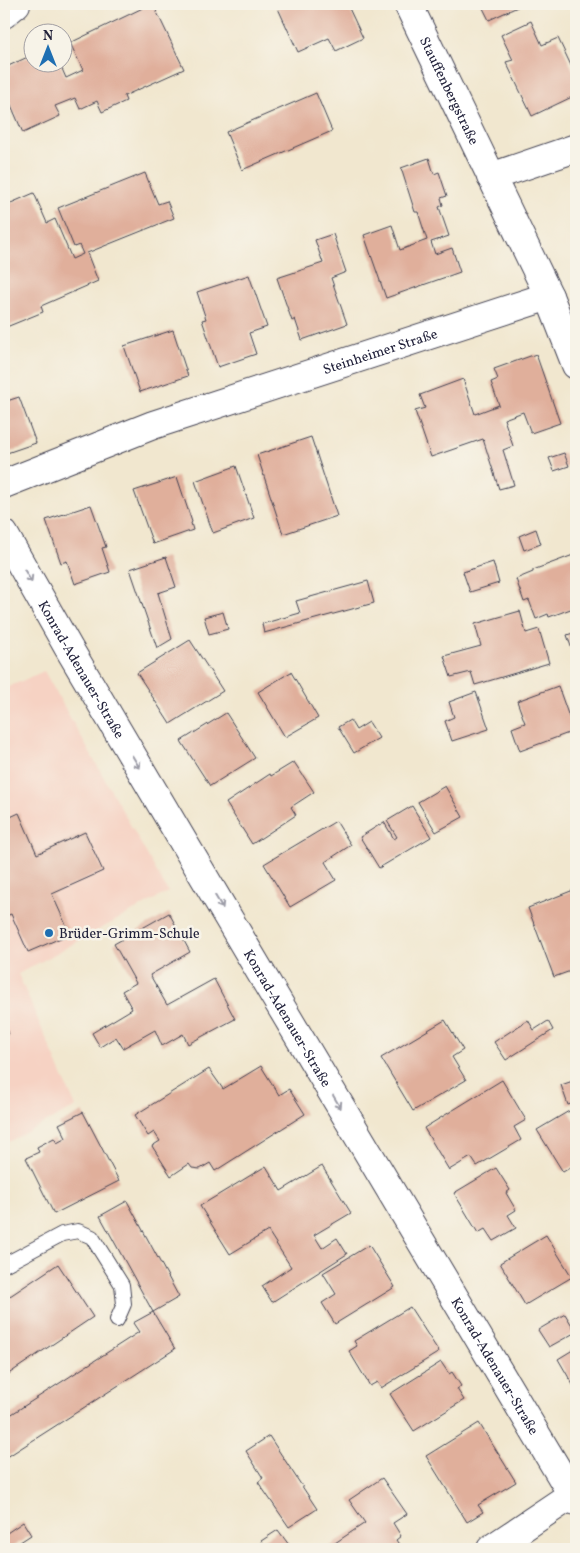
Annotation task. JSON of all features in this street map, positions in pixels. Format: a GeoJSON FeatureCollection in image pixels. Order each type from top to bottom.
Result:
{"type":"FeatureCollection","features":[{"type":"Feature","properties":{"kind":"street"},"geometry":{"type":"LineString","coordinates":[[4,14],[16,4]]}},
{"type":"Feature","properties":{"kind":"street","name":"Stauffenbergstraße"},"geometry":{"type":"LineString","coordinates":[[408,4],[491,177]]}},
{"type":"Feature","properties":{"kind":"street"},"geometry":{"type":"LineString","coordinates":[[576,148],[491,177],[549,296],[576,365]]}},
{"type":"Feature","properties":{"kind":"street","name":"Steinheimer Straße"},"geometry":{"type":"LineString","coordinates":[[4,484],[153,426],[549,296]]}},
{"type":"Feature","properties":{"kind":"street","name":"Konrad-Adenauer-Straße"},"geometry":{"type":"LineString","coordinates":[[4,534],[73,656],[271,990],[575,1496]]}},
{"type":"Feature","properties":{"kind":"street"},"geometry":{"type":"LineString","coordinates":[[491,1549],[575,1496]]}},
{"type":"Feature","properties":{"kind":"lane"},"geometry":{"type":"LineString","coordinates":[[4,1265],[62,1234],[78,1231],[92,1237],[122,1285],[124,1304],[117,1320]]}},
{"type":"Feature","properties":{"kind":"shaded area","name":"Brüder-Grimm-Schule"},"geometry":{"type":"Polygon","coordinates":[[[44,671],[168,892],[18,974],[76,1107],[4,1144],[4,689],[44,671]]]}},
{"type":"Feature","properties":{"kind":"building"},"geometry":{"type":"Polygon","coordinates":[[[153,4],[184,69],[124,96],[126,101],[102,112],[97,101],[80,109],[75,98],[55,106],[60,116],[23,133],[4,89],[4,68],[22,60],[22,72],[63,72],[66,78],[83,70],[72,47],[72,42],[153,4]]]}},
{"type":"Feature","properties":{"kind":"building"},"geometry":{"type":"Polygon","coordinates":[[[276,4],[347,4],[363,38],[336,51],[329,38],[298,52],[276,4]]]}},
{"type":"Feature","properties":{"kind":"building"},"geometry":{"type":"Polygon","coordinates":[[[481,4],[524,4],[489,20],[481,4]]]}},
{"type":"Feature","properties":{"kind":"building"},"geometry":{"type":"Polygon","coordinates":[[[531,21],[542,45],[558,38],[576,76],[576,95],[532,116],[506,62],[513,60],[501,35],[531,21]]]}},
{"type":"Feature","properties":{"kind":"building"},"geometry":{"type":"Polygon","coordinates":[[[316,93],[332,131],[242,170],[226,132],[316,93]]]}},
{"type":"Feature","properties":{"kind":"building"},"geometry":{"type":"Polygon","coordinates":[[[429,158],[434,174],[439,172],[447,196],[441,198],[443,205],[439,207],[449,236],[431,242],[435,254],[452,248],[460,272],[386,298],[364,235],[392,225],[400,250],[427,240],[418,212],[415,212],[401,168],[429,158]]]}},
{"type":"Feature","properties":{"kind":"building"},"geometry":{"type":"Polygon","coordinates":[[[145,173],[158,204],[167,201],[174,218],[87,253],[98,281],[41,306],[43,312],[4,328],[4,206],[34,193],[47,223],[55,219],[72,259],[83,254],[79,245],[74,247],[58,208],[145,173]]]}},
{"type":"Feature","properties":{"kind":"building"},"geometry":{"type":"Polygon","coordinates":[[[333,234],[346,272],[331,278],[347,324],[302,340],[295,319],[292,321],[277,278],[323,263],[315,240],[333,234]]]}},
{"type":"Feature","properties":{"kind":"building"},"geometry":{"type":"Polygon","coordinates":[[[249,275],[267,327],[249,333],[256,354],[218,367],[202,320],[206,319],[197,292],[249,275]]]}},
{"type":"Feature","properties":{"kind":"building"},"geometry":{"type":"Polygon","coordinates":[[[173,330],[188,376],[140,392],[124,346],[173,330]]]}},
{"type":"Feature","properties":{"kind":"building"},"geometry":{"type":"Polygon","coordinates":[[[536,354],[560,423],[531,433],[523,412],[504,419],[513,446],[503,450],[514,485],[499,489],[483,439],[431,457],[415,411],[425,408],[420,395],[463,379],[475,414],[499,405],[491,382],[498,379],[494,369],[536,354]]]}},
{"type":"Feature","properties":{"kind":"building"},"geometry":{"type":"Polygon","coordinates":[[[19,397],[36,443],[4,454],[4,402],[19,397]]]}},
{"type":"Feature","properties":{"kind":"building"},"geometry":{"type":"Polygon","coordinates":[[[311,437],[337,516],[283,534],[257,455],[311,437]]]}},
{"type":"Feature","properties":{"kind":"building"},"geometry":{"type":"Polygon","coordinates":[[[564,453],[569,466],[554,471],[549,458],[564,453]]]}},
{"type":"Feature","properties":{"kind":"building"},"geometry":{"type":"Polygon","coordinates":[[[236,466],[254,518],[213,533],[195,481],[236,466]]]}},
{"type":"Feature","properties":{"kind":"building"},"geometry":{"type":"Polygon","coordinates":[[[177,477],[193,530],[153,544],[134,491],[177,477]]]}},
{"type":"Feature","properties":{"kind":"building"},"geometry":{"type":"Polygon","coordinates":[[[91,505],[106,547],[102,548],[110,572],[75,584],[67,561],[61,563],[46,520],[91,505]]]}},
{"type":"Feature","properties":{"kind":"building"},"geometry":{"type":"Polygon","coordinates":[[[536,529],[541,544],[524,550],[519,536],[536,529]]]}},
{"type":"Feature","properties":{"kind":"building"},"geometry":{"type":"Polygon","coordinates":[[[576,554],[576,607],[549,617],[548,614],[536,619],[529,600],[524,602],[516,579],[533,572],[533,570],[576,554]]]}},
{"type":"Feature","properties":{"kind":"building"},"geometry":{"type":"Polygon","coordinates":[[[166,557],[176,587],[158,593],[172,639],[157,648],[130,569],[166,557]]]}},
{"type":"Feature","properties":{"kind":"building"},"geometry":{"type":"Polygon","coordinates":[[[493,562],[499,583],[470,592],[463,572],[493,562]]]}},
{"type":"Feature","properties":{"kind":"building"},"geometry":{"type":"Polygon","coordinates":[[[368,581],[374,603],[264,633],[262,624],[300,613],[296,601],[368,581]]]}},
{"type":"Feature","properties":{"kind":"building"},"geometry":{"type":"Polygon","coordinates":[[[520,611],[526,633],[539,629],[549,663],[475,685],[471,672],[451,677],[444,656],[481,646],[475,624],[520,611]]]}},
{"type":"Feature","properties":{"kind":"building"},"geometry":{"type":"Polygon","coordinates":[[[223,612],[228,629],[209,634],[204,617],[223,612]]]}},
{"type":"Feature","properties":{"kind":"building"},"geometry":{"type":"Polygon","coordinates":[[[576,632],[576,661],[567,635],[576,632]]]}},
{"type":"Feature","properties":{"kind":"building"},"geometry":{"type":"Polygon","coordinates":[[[190,640],[223,691],[170,724],[137,673],[190,640]]]}},
{"type":"Feature","properties":{"kind":"building"},"geometry":{"type":"Polygon","coordinates":[[[291,672],[318,718],[285,737],[258,692],[291,672]]]}},
{"type":"Feature","properties":{"kind":"building"},"geometry":{"type":"Polygon","coordinates":[[[558,686],[574,731],[520,751],[512,728],[525,723],[517,701],[558,686]]]}},
{"type":"Feature","properties":{"kind":"building"},"geometry":{"type":"Polygon","coordinates":[[[476,692],[489,729],[452,741],[445,721],[454,717],[449,702],[476,692]]]}},
{"type":"Feature","properties":{"kind":"building"},"geometry":{"type":"Polygon","coordinates":[[[226,713],[255,758],[210,786],[181,741],[226,713]]]}},
{"type":"Feature","properties":{"kind":"building"},"geometry":{"type":"Polygon","coordinates":[[[350,720],[356,730],[369,722],[379,738],[354,753],[338,727],[350,720]]]}},
{"type":"Feature","properties":{"kind":"building"},"geometry":{"type":"Polygon","coordinates":[[[294,762],[314,792],[291,807],[296,815],[252,844],[226,803],[270,774],[271,776],[294,762]]]}},
{"type":"Feature","properties":{"kind":"building"},"geometry":{"type":"Polygon","coordinates":[[[445,786],[463,817],[436,832],[418,802],[445,786]]]}},
{"type":"Feature","properties":{"kind":"building"},"geometry":{"type":"Polygon","coordinates":[[[412,806],[431,837],[379,868],[360,837],[384,822],[394,839],[397,837],[387,821],[412,806]]]}},
{"type":"Feature","properties":{"kind":"building"},"geometry":{"type":"Polygon","coordinates":[[[19,813],[37,854],[85,832],[103,871],[52,894],[70,934],[28,952],[11,914],[4,917],[4,820],[19,813]]]}},
{"type":"Feature","properties":{"kind":"building"},"geometry":{"type":"Polygon","coordinates":[[[336,821],[351,845],[325,862],[336,880],[290,907],[264,864],[336,821]]]}},
{"type":"Feature","properties":{"kind":"building"},"geometry":{"type":"Polygon","coordinates":[[[576,889],[576,969],[554,977],[528,908],[576,889]]]}},
{"type":"Feature","properties":{"kind":"building"},"geometry":{"type":"Polygon","coordinates":[[[169,913],[190,952],[150,975],[167,1005],[214,979],[235,1019],[188,1044],[183,1034],[162,1046],[155,1030],[123,1048],[116,1037],[100,1047],[92,1033],[132,1009],[122,991],[136,983],[114,944],[169,913]]]}},
{"type":"Feature","properties":{"kind":"building"},"geometry":{"type":"Polygon","coordinates":[[[445,1020],[463,1050],[452,1057],[466,1080],[413,1111],[381,1058],[445,1020]]]}},
{"type":"Feature","properties":{"kind":"building"},"geometry":{"type":"Polygon","coordinates":[[[528,1020],[534,1030],[548,1021],[553,1030],[506,1060],[494,1042],[528,1020]]]}},
{"type":"Feature","properties":{"kind":"building"},"geometry":{"type":"Polygon","coordinates":[[[4,1022],[9,1034],[4,1037],[4,1022]]]}},
{"type":"Feature","properties":{"kind":"building"},"geometry":{"type":"Polygon","coordinates":[[[261,1066],[279,1095],[289,1089],[305,1114],[215,1171],[210,1163],[200,1169],[192,1168],[189,1164],[171,1176],[152,1146],[160,1141],[154,1132],[148,1136],[135,1115],[209,1069],[223,1089],[261,1066]]]}},
{"type":"Feature","properties":{"kind":"building"},"geometry":{"type":"Polygon","coordinates":[[[502,1080],[526,1120],[514,1127],[521,1140],[477,1166],[471,1157],[449,1170],[424,1128],[502,1080]]]}},
{"type":"Feature","properties":{"kind":"building"},"geometry":{"type":"Polygon","coordinates":[[[576,1080],[576,1102],[568,1105],[561,1085],[576,1080]]]}},
{"type":"Feature","properties":{"kind":"building"},"geometry":{"type":"Polygon","coordinates":[[[569,1111],[576,1122],[576,1164],[563,1172],[537,1130],[569,1111]]]}},
{"type":"Feature","properties":{"kind":"building"},"geometry":{"type":"Polygon","coordinates":[[[83,1112],[119,1181],[54,1214],[26,1158],[39,1152],[37,1147],[54,1138],[57,1143],[66,1138],[59,1124],[83,1112]]]}},
{"type":"Feature","properties":{"kind":"building"},"geometry":{"type":"Polygon","coordinates":[[[266,1166],[281,1191],[322,1166],[351,1213],[314,1235],[322,1248],[337,1238],[347,1254],[272,1302],[262,1286],[291,1267],[268,1231],[230,1254],[200,1206],[266,1166]]]}},
{"type":"Feature","properties":{"kind":"building"},"geometry":{"type":"Polygon","coordinates":[[[496,1168],[510,1190],[506,1193],[516,1210],[508,1215],[516,1228],[493,1241],[485,1229],[478,1233],[454,1193],[496,1168]]]}},
{"type":"Feature","properties":{"kind":"building"},"geometry":{"type":"Polygon","coordinates":[[[127,1201],[179,1297],[153,1312],[100,1216],[127,1201]]]}},
{"type":"Feature","properties":{"kind":"building"},"geometry":{"type":"Polygon","coordinates":[[[546,1235],[572,1277],[525,1305],[500,1263],[546,1235]]]}},
{"type":"Feature","properties":{"kind":"building"},"geometry":{"type":"Polygon","coordinates":[[[369,1245],[395,1287],[335,1324],[322,1303],[336,1294],[323,1273],[369,1245]]]}},
{"type":"Feature","properties":{"kind":"building"},"geometry":{"type":"Polygon","coordinates":[[[58,1264],[93,1317],[4,1377],[4,1300],[58,1264]]]}},
{"type":"Feature","properties":{"kind":"building"},"geometry":{"type":"Polygon","coordinates":[[[410,1307],[439,1352],[381,1388],[377,1382],[370,1386],[349,1351],[357,1346],[354,1341],[410,1307]]]}},
{"type":"Feature","properties":{"kind":"building"},"geometry":{"type":"Polygon","coordinates":[[[153,1312],[175,1349],[4,1459],[4,1419],[139,1332],[133,1323],[153,1312]]]}},
{"type":"Feature","properties":{"kind":"building"},"geometry":{"type":"Polygon","coordinates":[[[565,1314],[576,1332],[549,1347],[538,1330],[565,1314]]]}},
{"type":"Feature","properties":{"kind":"building"},"geometry":{"type":"Polygon","coordinates":[[[576,1348],[576,1390],[558,1359],[576,1348]]]}},
{"type":"Feature","properties":{"kind":"building"},"geometry":{"type":"Polygon","coordinates":[[[441,1362],[449,1374],[452,1372],[461,1386],[457,1389],[464,1400],[414,1431],[390,1394],[441,1362]]]}},
{"type":"Feature","properties":{"kind":"building"},"geometry":{"type":"Polygon","coordinates":[[[479,1423],[516,1482],[478,1505],[483,1512],[467,1522],[426,1456],[479,1423]]]}},
{"type":"Feature","properties":{"kind":"building"},"geometry":{"type":"Polygon","coordinates":[[[269,1436],[317,1509],[289,1527],[258,1482],[263,1478],[246,1451],[269,1436]]]}},
{"type":"Feature","properties":{"kind":"building"},"geometry":{"type":"Polygon","coordinates":[[[382,1478],[407,1514],[393,1523],[401,1536],[396,1540],[402,1549],[326,1549],[365,1523],[349,1500],[382,1478]]]}},
{"type":"Feature","properties":{"kind":"building"},"geometry":{"type":"Polygon","coordinates":[[[23,1522],[31,1535],[12,1549],[4,1549],[4,1535],[23,1522]]]}},
{"type":"Feature","properties":{"kind":"building"},"geometry":{"type":"Polygon","coordinates":[[[278,1530],[292,1549],[267,1549],[261,1541],[278,1530]]]}},
{"type":"Feature","properties":{"kind":"place","name":"Brüder-Grimm-Schule"},"geometry":{"type":"Point","coordinates":[49,933]}}]}
